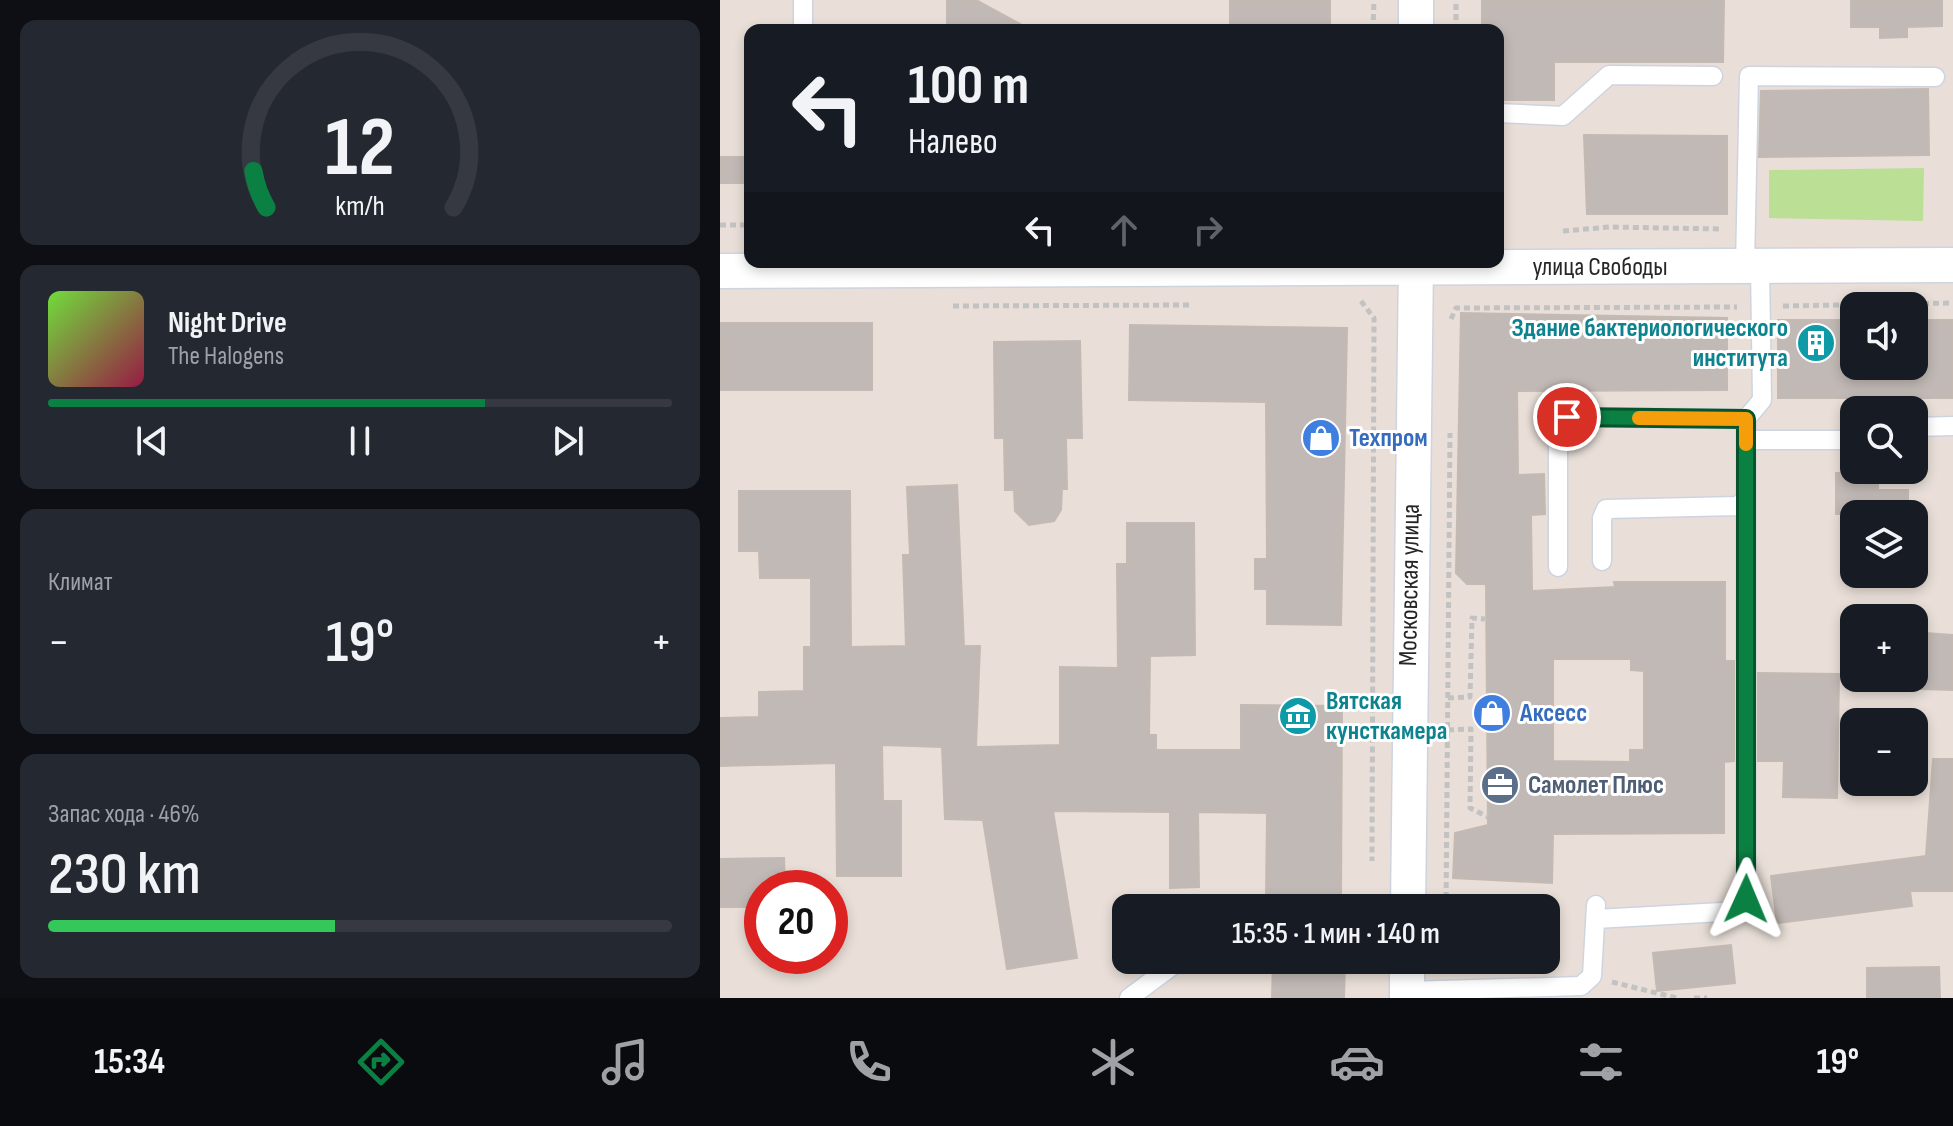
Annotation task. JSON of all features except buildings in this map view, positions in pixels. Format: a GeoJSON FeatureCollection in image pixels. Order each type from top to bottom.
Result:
{"type":"FeatureCollection","features":[{"type":"Feature","properties":{"kind":"street"},"geometry":{"type":"LineString","coordinates":[[1416,0],[1416,24]]}},
{"type":"Feature","properties":{"kind":"street","name":"улица Свободы"},"geometry":{"type":"LineString","coordinates":[[1504,265],[1953,265]]}},
{"type":"Feature","properties":{"kind":"street","name":"улица Свободы"},"geometry":{"type":"LineString","coordinates":[[720,271],[767,268]]}},
{"type":"Feature","properties":{"kind":"street","name":"Московская улица"},"geometry":{"type":"LineString","coordinates":[[1408,894],[1416,268]]}},
{"type":"Feature","properties":{"kind":"lane"},"geometry":{"type":"LineString","coordinates":[[803,0],[803,24]]}},
{"type":"Feature","properties":{"kind":"lane"},"geometry":{"type":"LineString","coordinates":[[1504,113],[1563,116],[1609,75],[1713,76]]}},
{"type":"Feature","properties":{"kind":"lane"},"geometry":{"type":"LineString","coordinates":[[1407,983],[1581,986],[1592,976],[1596,912],[1722,912],[1740,909],[1746,899],[1746,419],[1762,400],[1761,307],[1753,266],[1749,76],[1935,77]]}},
{"type":"Feature","properties":{"kind":"lane"},"geometry":{"type":"LineString","coordinates":[[1558,567],[1558,429],[1567,417],[1746,419]]}},
{"type":"Feature","properties":{"kind":"lane"},"geometry":{"type":"LineString","coordinates":[[1928,427],[1953,426]]}},
{"type":"Feature","properties":{"kind":"lane"},"geometry":{"type":"LineString","coordinates":[[1746,440],[1840,440]]}},
{"type":"Feature","properties":{"kind":"lane"},"geometry":{"type":"LineString","coordinates":[[1602,561],[1602,518],[1606,509],[1738,506],[1746,498]]}},
{"type":"Feature","properties":{"kind":"lane"},"geometry":{"type":"LineString","coordinates":[[1129,998],[1161,974]]}},
{"type":"Feature","properties":{"kind":"path"},"geometry":{"type":"LineString","coordinates":[[1373,24],[1374,0]]}},
{"type":"Feature","properties":{"kind":"path"},"geometry":{"type":"LineString","coordinates":[[1456,0],[1456,24]]}},
{"type":"Feature","properties":{"kind":"path"},"geometry":{"type":"LineString","coordinates":[[720,225],[744,225]]}},
{"type":"Feature","properties":{"kind":"path"},"geometry":{"type":"LineString","coordinates":[[1351,301],[1367,304],[1374,318],[1372,876]]}},
{"type":"Feature","properties":{"kind":"path"},"geometry":{"type":"LineString","coordinates":[[1451,332],[1451,317],[1456,308],[1953,303]]}},
{"type":"Feature","properties":{"kind":"path"},"geometry":{"type":"LineString","coordinates":[[1446,894],[1450,424]]}},
{"type":"Feature","properties":{"kind":"path"},"geometry":{"type":"LineString","coordinates":[[1448,698],[1470,697],[1472,618],[1485,619]]}},
{"type":"Feature","properties":{"kind":"path"},"geometry":{"type":"LineString","coordinates":[[1448,730],[1471,729],[1470,808],[1488,817]]}},
{"type":"Feature","properties":{"kind":"path"},"geometry":{"type":"LineString","coordinates":[[1592,976],[1677,998]]}},
{"type":"Feature","properties":{"kind":"path"},"geometry":{"type":"LineString","coordinates":[[1694,998],[1707,998]]}},
{"type":"Feature","properties":{"kind":"green space"},"geometry":{"type":"Polygon","coordinates":[[[1924,168],[1923,221],[1769,218],[1769,170],[1924,168]]]}},
{"type":"Feature","properties":{"kind":"slow traffic"},"geometry":{"type":"LineString","coordinates":[[1639,418],[1746,419],[1746,444]]}},
{"type":"Feature","properties":{"kind":"place","name":"Здание бактериологического института"},"geometry":{"type":"Point","coordinates":[1816,343]}},
{"type":"Feature","properties":{"kind":"place","name":"Техпром"},"geometry":{"type":"Point","coordinates":[1321,438]}},
{"type":"Feature","properties":{"kind":"place","name":"Аксесс"},"geometry":{"type":"Point","coordinates":[1492,713]}},
{"type":"Feature","properties":{"kind":"place","name":"Вятская кунсткамера"},"geometry":{"type":"Point","coordinates":[1298,716]}},
{"type":"Feature","properties":{"kind":"place","name":"Самолет Плюс"},"geometry":{"type":"Point","coordinates":[1500,785]}},
{"type":"Feature","properties":{"kind":"route"},"geometry":{"type":"LineString","coordinates":[[1567,417],[1746,419],[1746,899]]}}]}
